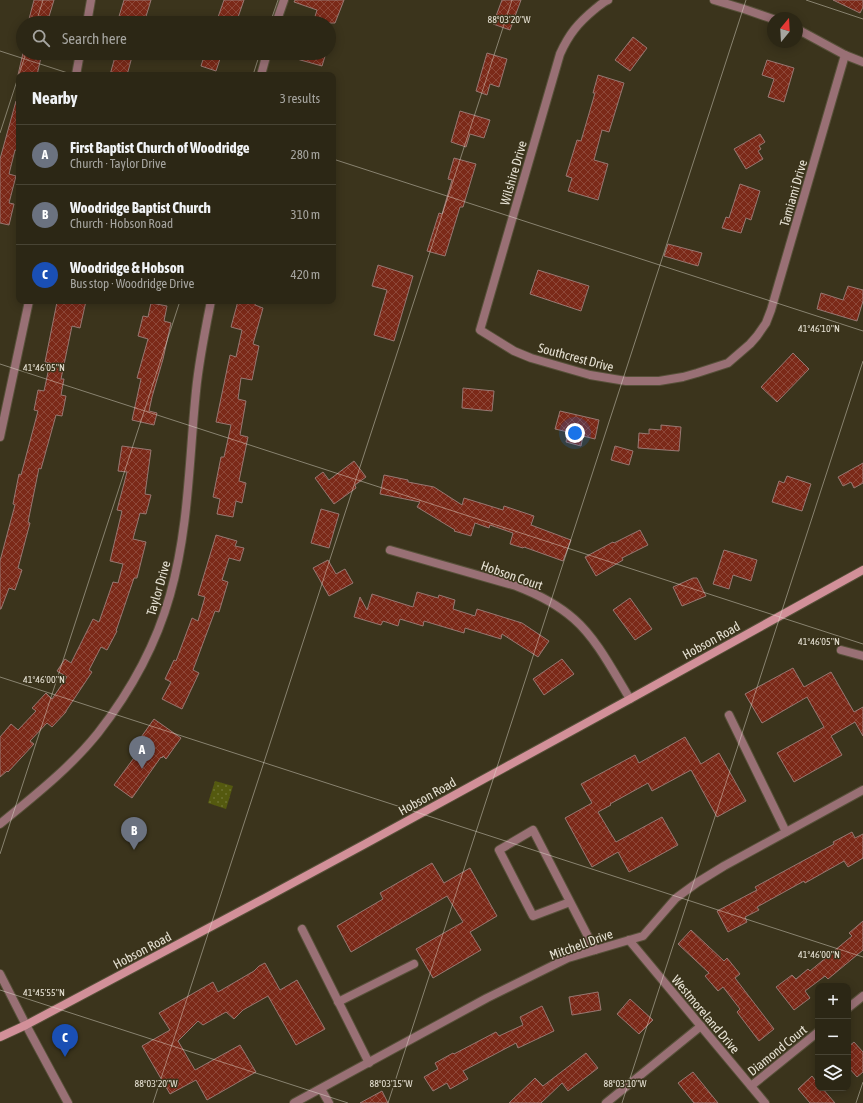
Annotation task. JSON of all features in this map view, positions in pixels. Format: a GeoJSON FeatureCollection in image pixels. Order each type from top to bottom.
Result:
{"type":"FeatureCollection","features":[{"type":"Feature","properties":{"kind":"main road","name":"Hobson Road"},"geometry":{"type":"LineString","coordinates":[[0,1037],[26,1025],[265,898],[863,570]]}},
{"type":"Feature","properties":{"kind":"street"},"geometry":{"type":"LineString","coordinates":[[88,16],[91,0]]}},
{"type":"Feature","properties":{"kind":"street"},"geometry":{"type":"LineString","coordinates":[[278,16],[284,0]]}},
{"type":"Feature","properties":{"kind":"street","name":"Wilshire Drive"},"geometry":{"type":"LineString","coordinates":[[480,330],[560,54],[567,39],[576,26],[608,0]]}},
{"type":"Feature","properties":{"kind":"street"},"geometry":{"type":"LineString","coordinates":[[714,0],[767,17]]}},
{"type":"Feature","properties":{"kind":"street"},"geometry":{"type":"LineString","coordinates":[[803,32],[845,55],[863,62]]}},
{"type":"Feature","properties":{"kind":"street","name":"Tamiami Drive"},"geometry":{"type":"LineString","coordinates":[[757,336],[766,323],[771,310],[845,55]]}},
{"type":"Feature","properties":{"kind":"street"},"geometry":{"type":"LineString","coordinates":[[77,72],[79,60]]}},
{"type":"Feature","properties":{"kind":"street"},"geometry":{"type":"LineString","coordinates":[[262,72],[265,60]]}},
{"type":"Feature","properties":{"kind":"street"},"geometry":{"type":"LineString","coordinates":[[0,437],[28,304]]}},
{"type":"Feature","properties":{"kind":"street","name":"Taylor Drive"},"geometry":{"type":"LineString","coordinates":[[0,824],[48,784],[80,754],[97,734],[131,686],[156,635],[170,595],[181,547],[196,390],[204,334],[210,304]]}},
{"type":"Feature","properties":{"kind":"street","name":"Southcrest Drive"},"geometry":{"type":"LineString","coordinates":[[480,330],[514,351],[531,358],[590,375],[614,380],[633,381],[683,377],[728,363],[757,336]]}},
{"type":"Feature","properties":{"kind":"street","name":"Hobson Court"},"geometry":{"type":"LineString","coordinates":[[390,550],[516,586],[547,600],[574,619],[593,640],[630,699]]}},
{"type":"Feature","properties":{"kind":"street"},"geometry":{"type":"LineString","coordinates":[[841,650],[863,656]]}},
{"type":"Feature","properties":{"kind":"street"},"geometry":{"type":"LineString","coordinates":[[729,715],[786,832]]}},
{"type":"Feature","properties":{"kind":"street","name":"Mitchell Drive"},"geometry":{"type":"LineString","coordinates":[[294,1103],[487,998],[568,958],[643,936],[676,898],[698,882],[724,866],[863,790]]}},
{"type":"Feature","properties":{"kind":"street"},"geometry":{"type":"LineString","coordinates":[[570,902],[533,916],[498,850],[533,830],[595,950]]}},
{"type":"Feature","properties":{"kind":"street"},"geometry":{"type":"LineString","coordinates":[[302,928],[369,1062]]}},
{"type":"Feature","properties":{"kind":"street","name":"Westmoreland Drive"},"geometry":{"type":"LineString","coordinates":[[629,940],[764,1103]]}},
{"type":"Feature","properties":{"kind":"street"},"geometry":{"type":"LineString","coordinates":[[338,1002],[414,964]]}},
{"type":"Feature","properties":{"kind":"street"},"geometry":{"type":"LineString","coordinates":[[0,974],[68,1103]]}},
{"type":"Feature","properties":{"kind":"street"},"geometry":{"type":"LineString","coordinates":[[851,1006],[863,996]]}},
{"type":"Feature","properties":{"kind":"street"},"geometry":{"type":"LineString","coordinates":[[606,1103],[701,1026]]}},
{"type":"Feature","properties":{"kind":"street","name":"Diamond Court"},"geometry":{"type":"LineString","coordinates":[[750,1086],[815,1034]]}},
{"type":"Feature","properties":{"kind":"street"},"geometry":{"type":"LineString","coordinates":[[321,1089],[329,1103]]}},
{"type":"Feature","properties":{"kind":"green space"},"geometry":{"type":"Polygon","coordinates":[[[215,781],[233,786],[226,809],[208,803],[215,781]]]}},
{"type":"Feature","properties":{"kind":"building"},"geometry":{"type":"Polygon","coordinates":[[[34,0],[54,0],[49,16],[30,16],[34,0]]]}},
{"type":"Feature","properties":{"kind":"building"},"geometry":{"type":"Polygon","coordinates":[[[124,0],[151,0],[146,16],[119,16],[124,0]]]}},
{"type":"Feature","properties":{"kind":"building"},"geometry":{"type":"Polygon","coordinates":[[[224,0],[244,0],[238,16],[218,16],[224,0]]]}},
{"type":"Feature","properties":{"kind":"building"},"geometry":{"type":"Polygon","coordinates":[[[295,0],[344,0],[336,20],[336,16],[315,16],[317,10],[294,2],[295,0]]]}},
{"type":"Feature","properties":{"kind":"building"},"geometry":{"type":"Polygon","coordinates":[[[502,0],[521,0],[510,30],[493,24],[502,0]]]}},
{"type":"Feature","properties":{"kind":"building"},"geometry":{"type":"Polygon","coordinates":[[[833,0],[863,0],[863,7],[860,13],[833,0]]]}},
{"type":"Feature","properties":{"kind":"building"},"geometry":{"type":"Polygon","coordinates":[[[633,37],[647,48],[630,71],[615,60],[633,37]]]}},
{"type":"Feature","properties":{"kind":"building"},"geometry":{"type":"Polygon","coordinates":[[[487,53],[507,59],[499,87],[490,84],[487,95],[476,91],[487,53]]]}},
{"type":"Feature","properties":{"kind":"building"},"geometry":{"type":"Polygon","coordinates":[[[21,60],[40,60],[38,72],[19,72],[21,60]]]}},
{"type":"Feature","properties":{"kind":"building"},"geometry":{"type":"Polygon","coordinates":[[[114,60],[131,60],[128,72],[111,72],[114,60]]]}},
{"type":"Feature","properties":{"kind":"building"},"geometry":{"type":"Polygon","coordinates":[[[203,60],[220,60],[216,71],[201,66],[203,60]]]}},
{"type":"Feature","properties":{"kind":"building"},"geometry":{"type":"Polygon","coordinates":[[[300,60],[324,60],[322,66],[300,60]]]}},
{"type":"Feature","properties":{"kind":"building"},"geometry":{"type":"Polygon","coordinates":[[[767,60],[794,68],[784,102],[768,97],[774,79],[762,75],[767,60]]]}},
{"type":"Feature","properties":{"kind":"building"},"geometry":{"type":"Polygon","coordinates":[[[598,75],[624,83],[609,132],[602,130],[594,160],[608,164],[598,200],[568,191],[572,178],[566,176],[577,140],[581,141],[595,93],[593,93],[598,75]]]}},
{"type":"Feature","properties":{"kind":"building"},"geometry":{"type":"Polygon","coordinates":[[[16,101],[16,150],[9,174],[16,176],[9,203],[14,204],[9,225],[0,223],[0,159],[16,101]]]}},
{"type":"Feature","properties":{"kind":"building"},"geometry":{"type":"Polygon","coordinates":[[[460,111],[490,120],[484,138],[470,134],[466,147],[451,142],[460,111]]]}},
{"type":"Feature","properties":{"kind":"building"},"geometry":{"type":"Polygon","coordinates":[[[760,134],[765,142],[759,146],[761,149],[758,151],[763,159],[746,169],[734,149],[760,134]]]}},
{"type":"Feature","properties":{"kind":"building"},"geometry":{"type":"Polygon","coordinates":[[[454,158],[476,164],[463,207],[460,207],[445,256],[427,251],[439,213],[442,214],[452,180],[448,179],[454,158]]]}},
{"type":"Feature","properties":{"kind":"building"},"geometry":{"type":"Polygon","coordinates":[[[740,184],[760,191],[751,220],[746,218],[741,233],[722,228],[726,217],[729,218],[740,184]]]}},
{"type":"Feature","properties":{"kind":"building"},"geometry":{"type":"Polygon","coordinates":[[[668,244],[702,253],[698,266],[664,256],[668,244]]]}},
{"type":"Feature","properties":{"kind":"building"},"geometry":{"type":"Polygon","coordinates":[[[378,265],[413,276],[394,341],[374,335],[387,290],[372,286],[378,265]]]}},
{"type":"Feature","properties":{"kind":"building"},"geometry":{"type":"Polygon","coordinates":[[[538,270],[589,286],[581,311],[530,294],[538,270]]]}},
{"type":"Feature","properties":{"kind":"building"},"geometry":{"type":"Polygon","coordinates":[[[848,286],[863,290],[863,301],[857,321],[817,309],[821,293],[843,300],[848,286]]]}},
{"type":"Feature","properties":{"kind":"building"},"geometry":{"type":"Polygon","coordinates":[[[57,304],[85,304],[80,328],[72,326],[61,379],[64,379],[61,395],[66,396],[62,416],[56,415],[41,469],[39,468],[28,522],[30,523],[18,568],[22,570],[15,590],[9,588],[0,609],[0,561],[15,505],[13,504],[19,474],[21,475],[38,411],[34,410],[38,390],[44,391],[50,363],[45,362],[57,304]]]}},
{"type":"Feature","properties":{"kind":"building"},"geometry":{"type":"Polygon","coordinates":[[[151,304],[167,306],[164,321],[171,323],[149,411],[157,413],[154,425],[132,420],[141,379],[137,378],[148,339],[138,336],[143,316],[148,317],[151,304]]]}},
{"type":"Feature","properties":{"kind":"building"},"geometry":{"type":"Polygon","coordinates":[[[237,304],[255,304],[263,308],[253,344],[259,346],[252,380],[241,378],[238,399],[246,401],[240,435],[248,437],[239,481],[246,483],[242,503],[236,501],[233,517],[217,514],[220,499],[213,497],[221,457],[224,457],[231,425],[216,422],[230,355],[236,357],[242,330],[231,327],[237,304]]]}},
{"type":"Feature","properties":{"kind":"building"},"geometry":{"type":"Polygon","coordinates":[[[793,353],[809,369],[777,402],[761,387],[793,353]]]}},
{"type":"Feature","properties":{"kind":"building"},"geometry":{"type":"Polygon","coordinates":[[[463,388],[494,391],[492,411],[462,408],[463,388]]]}},
{"type":"Feature","properties":{"kind":"building"},"geometry":{"type":"Polygon","coordinates":[[[560,411],[599,420],[595,439],[583,436],[581,446],[566,442],[568,432],[555,429],[560,411]]]}},
{"type":"Feature","properties":{"kind":"building"},"geometry":{"type":"Polygon","coordinates":[[[661,425],[681,427],[679,451],[638,448],[639,433],[649,434],[649,429],[661,430],[661,425]]]}},
{"type":"Feature","properties":{"kind":"building"},"geometry":{"type":"Polygon","coordinates":[[[122,446],[151,450],[145,494],[151,495],[146,514],[140,513],[133,539],[146,542],[137,578],[134,578],[117,631],[107,650],[101,647],[89,670],[92,672],[66,712],[52,727],[47,723],[30,741],[34,744],[8,772],[7,771],[0,777],[0,737],[11,724],[18,730],[36,711],[32,708],[46,693],[52,699],[67,677],[57,671],[65,659],[71,663],[93,619],[99,622],[113,582],[118,583],[123,564],[110,561],[122,511],[117,510],[127,472],[118,471],[122,446]]]}},
{"type":"Feature","properties":{"kind":"building"},"geometry":{"type":"Polygon","coordinates":[[[615,446],[633,451],[629,465],[611,460],[615,446]]]}},
{"type":"Feature","properties":{"kind":"building"},"geometry":{"type":"Polygon","coordinates":[[[354,461],[366,477],[355,485],[356,488],[334,504],[315,478],[323,472],[329,480],[354,461]]]}},
{"type":"Feature","properties":{"kind":"building"},"geometry":{"type":"Polygon","coordinates":[[[863,463],[863,483],[854,488],[851,482],[843,486],[838,477],[863,463]]]}},
{"type":"Feature","properties":{"kind":"building"},"geometry":{"type":"Polygon","coordinates":[[[384,475],[408,480],[408,482],[434,487],[462,505],[464,498],[503,510],[504,506],[534,516],[531,525],[571,540],[563,561],[524,547],[510,544],[513,533],[490,525],[489,528],[475,523],[471,536],[454,531],[455,530],[417,507],[420,502],[380,494],[384,475]]]}},
{"type":"Feature","properties":{"kind":"building"},"geometry":{"type":"Polygon","coordinates":[[[787,476],[811,484],[802,511],[772,502],[779,481],[784,483],[787,476]]]}},
{"type":"Feature","properties":{"kind":"building"},"geometry":{"type":"Polygon","coordinates":[[[321,509],[339,514],[329,548],[311,543],[321,509]]]}},
{"type":"Feature","properties":{"kind":"building"},"geometry":{"type":"Polygon","coordinates":[[[640,530],[648,545],[622,558],[623,560],[596,576],[585,557],[640,530]]]}},
{"type":"Feature","properties":{"kind":"building"},"geometry":{"type":"Polygon","coordinates":[[[216,535],[237,541],[235,546],[244,548],[240,561],[229,558],[222,580],[228,582],[219,612],[215,611],[193,670],[199,673],[182,709],[162,699],[171,682],[165,679],[174,660],[176,661],[192,618],[198,621],[205,597],[198,595],[216,535]]]}},
{"type":"Feature","properties":{"kind":"building"},"geometry":{"type":"Polygon","coordinates":[[[724,550],[757,560],[751,581],[733,575],[729,589],[713,584],[724,550]]]}},
{"type":"Feature","properties":{"kind":"building"},"geometry":{"type":"Polygon","coordinates":[[[328,560],[336,574],[345,569],[353,583],[329,596],[313,568],[328,560]]]}},
{"type":"Feature","properties":{"kind":"building"},"geometry":{"type":"Polygon","coordinates":[[[693,578],[697,578],[706,596],[682,606],[673,587],[693,578]]]}},
{"type":"Feature","properties":{"kind":"building"},"geometry":{"type":"Polygon","coordinates":[[[417,592],[438,598],[439,595],[455,600],[453,609],[475,616],[477,609],[522,623],[549,641],[538,657],[502,634],[501,639],[465,628],[464,633],[424,621],[423,626],[400,619],[398,626],[383,621],[381,625],[354,617],[360,597],[367,610],[372,594],[413,607],[417,592]]]}},
{"type":"Feature","properties":{"kind":"building"},"geometry":{"type":"Polygon","coordinates":[[[630,598],[652,629],[635,640],[613,610],[630,598]]]}},
{"type":"Feature","properties":{"kind":"building"},"geometry":{"type":"Polygon","coordinates":[[[562,659],[574,674],[544,695],[533,679],[562,659]]]}},
{"type":"Feature","properties":{"kind":"building"},"geometry":{"type":"Polygon","coordinates":[[[793,668],[804,687],[831,672],[854,712],[863,707],[863,736],[855,722],[831,736],[842,755],[794,782],[777,753],[824,727],[807,697],[762,723],[745,694],[793,668]]]}},
{"type":"Feature","properties":{"kind":"building"},"geometry":{"type":"Polygon","coordinates":[[[154,719],[181,738],[166,759],[163,756],[162,758],[161,757],[132,798],[114,785],[139,751],[134,747],[154,719]]]}},
{"type":"Feature","properties":{"kind":"building"},"geometry":{"type":"Polygon","coordinates":[[[685,737],[701,764],[719,753],[746,801],[717,817],[691,770],[652,791],[648,783],[598,812],[616,842],[662,817],[678,845],[629,872],[618,852],[592,867],[565,818],[592,803],[581,784],[635,755],[639,763],[685,737]]]}},
{"type":"Feature","properties":{"kind":"building"},"geometry":{"type":"Polygon","coordinates":[[[852,832],[855,838],[863,834],[863,858],[848,867],[844,861],[805,883],[804,881],[757,907],[759,910],[745,917],[747,922],[728,932],[717,911],[757,890],[755,887],[834,844],[833,842],[852,832]]]}},
{"type":"Feature","properties":{"kind":"building"},"geometry":{"type":"Polygon","coordinates":[[[432,863],[444,883],[470,868],[497,916],[470,932],[481,950],[433,978],[416,949],[463,922],[447,896],[351,952],[337,926],[383,899],[380,893],[432,863]]]}},
{"type":"Feature","properties":{"kind":"building"},"geometry":{"type":"Polygon","coordinates":[[[863,921],[863,950],[828,979],[825,976],[805,991],[810,998],[794,1010],[776,987],[792,975],[796,979],[808,969],[810,971],[852,936],[849,933],[863,921]]]}},
{"type":"Feature","properties":{"kind":"building"},"geometry":{"type":"Polygon","coordinates":[[[691,930],[724,961],[727,958],[740,974],[735,978],[774,1029],[759,1041],[737,1012],[740,1009],[723,987],[718,991],[705,976],[709,973],[678,944],[691,930]]]}},
{"type":"Feature","properties":{"kind":"building"},"geometry":{"type":"Polygon","coordinates":[[[265,963],[280,990],[297,980],[325,1029],[296,1045],[268,996],[243,1010],[234,1019],[226,1012],[203,1025],[198,1021],[178,1041],[195,1070],[240,1045],[256,1072],[207,1100],[196,1080],[170,1094],[142,1046],[170,1030],[159,1013],[213,982],[218,992],[265,963]]]}},
{"type":"Feature","properties":{"kind":"building"},"geometry":{"type":"Polygon","coordinates":[[[598,992],[601,1010],[572,1015],[569,997],[598,992]]]}},
{"type":"Feature","properties":{"kind":"building"},"geometry":{"type":"Polygon","coordinates":[[[630,999],[653,1020],[639,1034],[617,1014],[630,999]]]}},
{"type":"Feature","properties":{"kind":"building"},"geometry":{"type":"Polygon","coordinates":[[[542,1006],[554,1031],[518,1048],[516,1043],[463,1071],[468,1079],[450,1089],[447,1083],[433,1091],[424,1077],[438,1069],[435,1063],[496,1032],[499,1036],[523,1025],[520,1017],[542,1006]]]}},
{"type":"Feature","properties":{"kind":"building"},"geometry":{"type":"Polygon","coordinates":[[[854,1042],[863,1052],[863,1072],[857,1077],[851,1070],[851,1044],[854,1042]]]}},
{"type":"Feature","properties":{"kind":"building"},"geometry":{"type":"Polygon","coordinates":[[[586,1053],[598,1068],[568,1091],[562,1083],[541,1103],[509,1103],[535,1078],[543,1086],[586,1053]]]}},
{"type":"Feature","properties":{"kind":"building"},"geometry":{"type":"Polygon","coordinates":[[[693,1072],[718,1103],[694,1103],[678,1083],[693,1072]]]}},
{"type":"Feature","properties":{"kind":"building"},"geometry":{"type":"Polygon","coordinates":[[[812,1076],[815,1080],[815,1091],[825,1091],[835,1103],[810,1103],[798,1089],[812,1076]]]}},
{"type":"Feature","properties":{"kind":"building"},"geometry":{"type":"Polygon","coordinates":[[[382,1091],[388,1103],[360,1103],[382,1091]]]}},
{"type":"Feature","properties":{"kind":"place","name":"First Baptist Church of Woodridge"},"geometry":{"type":"Point","coordinates":[142,769]}},
{"type":"Feature","properties":{"kind":"place","name":"Woodridge Baptist Church"},"geometry":{"type":"Point","coordinates":[134,850]}},
{"type":"Feature","properties":{"kind":"place","name":"Woodridge & Hobson"},"geometry":{"type":"Point","coordinates":[65,1057]}}]}
